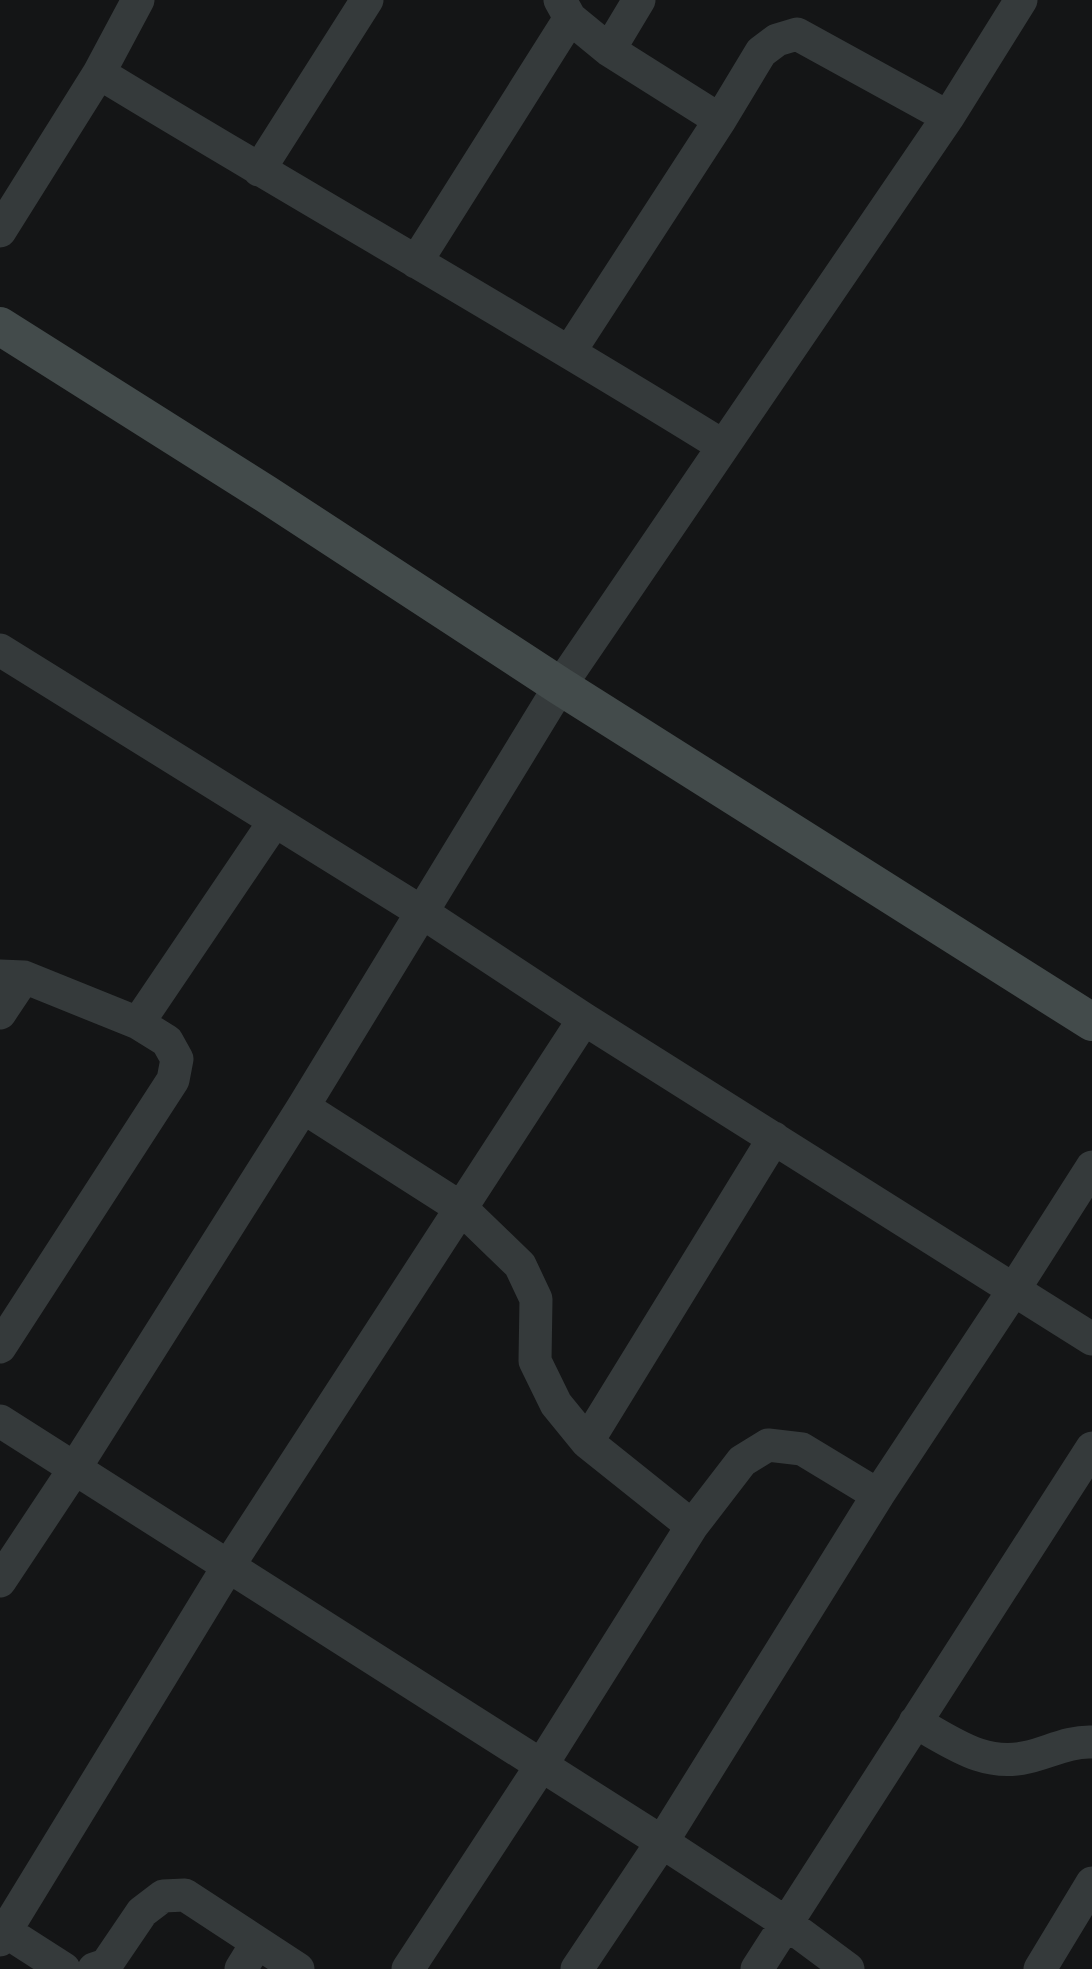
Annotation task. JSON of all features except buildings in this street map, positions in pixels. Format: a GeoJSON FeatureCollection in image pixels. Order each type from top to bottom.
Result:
{"type":"FeatureCollection","features":[{"type":"Feature","properties":{"kind":"main road"},"geometry":{"type":"LineString","coordinates":[[0,326],[266,494],[559,686],[1092,1022]]}},
{"type":"Feature","properties":{"kind":"street"},"geometry":{"type":"LineString","coordinates":[[0,231],[99,73],[138,0]]}},
{"type":"Feature","properties":{"kind":"street"},"geometry":{"type":"LineString","coordinates":[[259,170],[367,0]]}},
{"type":"Feature","properties":{"kind":"street"},"geometry":{"type":"LineString","coordinates":[[609,50],[639,0]]}},
{"type":"Feature","properties":{"kind":"street"},"geometry":{"type":"LineString","coordinates":[[0,1581],[75,1468],[303,1107],[559,686],[947,117],[1021,0]]}},
{"type":"Feature","properties":{"kind":"street"},"geometry":{"type":"LineString","coordinates":[[416,262],[565,9],[609,50],[720,120]]}},
{"type":"Feature","properties":{"kind":"street"},"geometry":{"type":"LineString","coordinates":[[570,351],[761,52],[777,40],[797,34],[947,117]]}},
{"type":"Feature","properties":{"kind":"street"},"geometry":{"type":"LineString","coordinates":[[99,73],[259,170],[570,351],[723,446]]}},
{"type":"Feature","properties":{"kind":"street"},"geometry":{"type":"LineString","coordinates":[[0,650],[420,912],[584,1019],[1092,1339]]}},
{"type":"Feature","properties":{"kind":"street"},"geometry":{"type":"LineString","coordinates":[[138,1023],[274,822]]}},
{"type":"Feature","properties":{"kind":"street"},"geometry":{"type":"LineString","coordinates":[[0,1013],[12,976],[138,1023],[167,1041],[177,1059],[173,1080],[0,1347]]}},
{"type":"Feature","properties":{"kind":"street"},"geometry":{"type":"LineString","coordinates":[[64,1969],[2,1933],[229,1565],[584,1019]]}},
{"type":"Feature","properties":{"kind":"street"},"geometry":{"type":"LineString","coordinates":[[303,1107],[461,1208],[520,1265],[536,1299],[535,1361],[556,1404],[587,1442],[692,1526]]}},
{"type":"Feature","properties":{"kind":"street"},"geometry":{"type":"LineString","coordinates":[[587,1442],[775,1138]]}},
{"type":"Feature","properties":{"kind":"street"},"geometry":{"type":"LineString","coordinates":[[578,1969],[662,1842],[877,1494],[1013,1291],[1092,1167]]}},
{"type":"Feature","properties":{"kind":"street"},"geometry":{"type":"LineString","coordinates":[[0,1420],[662,1842],[786,1923],[848,1969]]}},
{"type":"Feature","properties":{"kind":"street"},"geometry":{"type":"LineString","coordinates":[[408,1969],[541,1766],[692,1526],[742,1461],[768,1445],[803,1449],[877,1494]]}},
{"type":"Feature","properties":{"kind":"street"},"geometry":{"type":"LineString","coordinates":[[757,1969],[1092,1448]]}},
{"type":"Feature","properties":{"kind":"street"},"geometry":{"type":"LineString","coordinates":[[915,1722],[974,1754],[996,1761],[1024,1758],[1081,1742],[1092,1742]]}},
{"type":"Feature","properties":{"kind":"street"},"geometry":{"type":"LineString","coordinates":[[1040,1969],[1092,1883]]}},
{"type":"Feature","properties":{"kind":"street"},"geometry":{"type":"LineString","coordinates":[[94,1969],[106,1965],[142,1912],[163,1896],[185,1895],[249,1956],[298,1969]]}}]}
